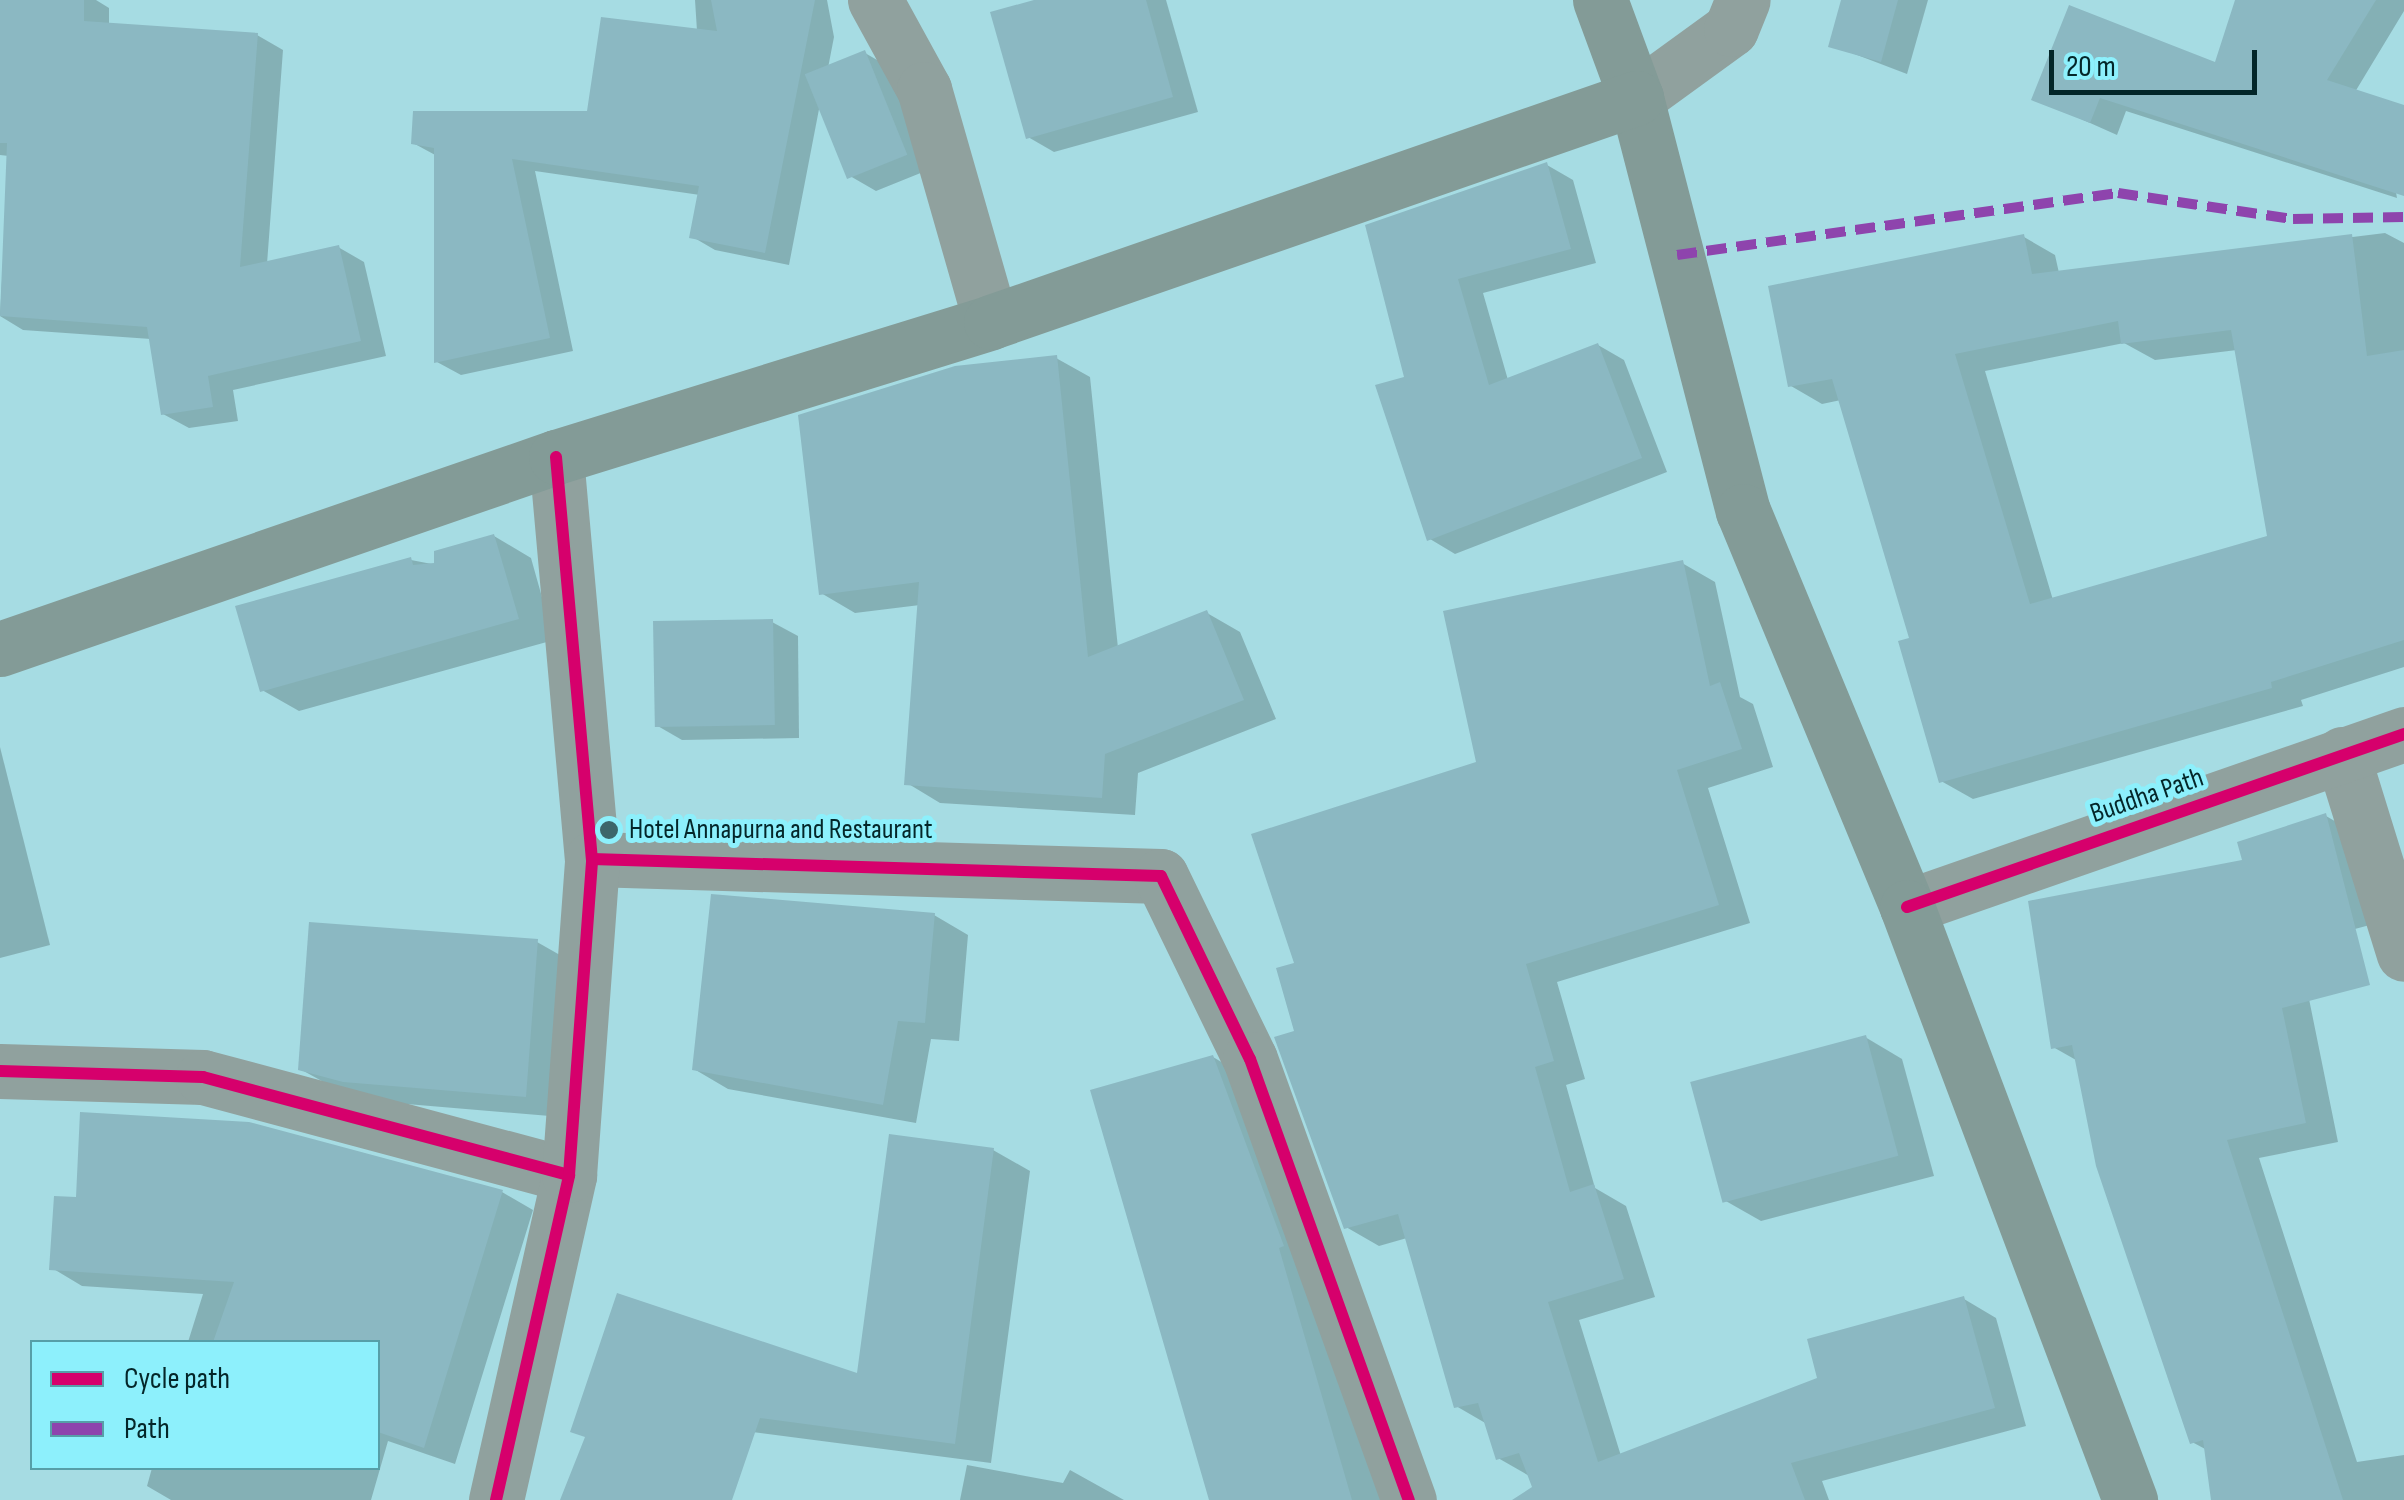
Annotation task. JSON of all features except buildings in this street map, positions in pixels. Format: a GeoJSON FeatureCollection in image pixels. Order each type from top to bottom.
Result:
{"type":"FeatureCollection","features":[{"type":"Feature","properties":{"kind":"main road"},"geometry":{"type":"LineString","coordinates":[[1600,0],[1636,98],[1743,511],[1907,907],[2130,1500]]}},
{"type":"Feature","properties":{"kind":"main road"},"geometry":{"type":"LineString","coordinates":[[0,649],[556,456],[992,322],[1636,98]]}},
{"type":"Feature","properties":{"kind":"street"},"geometry":{"type":"LineString","coordinates":[[875,0],[924,89],[992,322]]}},
{"type":"Feature","properties":{"kind":"street"},"geometry":{"type":"LineString","coordinates":[[1636,98],[1732,29],[1742,0]]}},
{"type":"Feature","properties":{"kind":"street"},"geometry":{"type":"LineString","coordinates":[[496,1500],[568,1175],[592,858],[556,456]]}},
{"type":"Feature","properties":{"kind":"street","name":"Buddha Path"},"geometry":{"type":"LineString","coordinates":[[1907,907],[2404,734]]}},
{"type":"Feature","properties":{"kind":"street"},"geometry":{"type":"LineString","coordinates":[[2342,754],[2404,954]]}},
{"type":"Feature","properties":{"kind":"street"},"geometry":{"type":"LineString","coordinates":[[592,858],[1161,876],[1250,1059],[1408,1500]]}},
{"type":"Feature","properties":{"kind":"street"},"geometry":{"type":"LineString","coordinates":[[0,1071],[203,1077],[568,1175]]}},
{"type":"Feature","properties":{"kind":"marked path"},"geometry":{"type":"LineString","coordinates":[[1677,255],[2118,193],[2293,219],[2404,217]]}},
{"type":"Feature","properties":{"kind":"cycle path"},"geometry":{"type":"LineString","coordinates":[[556,457],[592,859],[1161,876],[1250,1059],[1409,1500]]}},
{"type":"Feature","properties":{"kind":"cycle path"},"geometry":{"type":"LineString","coordinates":[[1907,907],[2404,734]]}},
{"type":"Feature","properties":{"kind":"cycle path"},"geometry":{"type":"LineString","coordinates":[[496,1500],[569,1175],[592,859]]}},
{"type":"Feature","properties":{"kind":"cycle path"},"geometry":{"type":"LineString","coordinates":[[0,1071],[203,1077],[569,1175]]}},
{"type":"Feature","properties":{"kind":"place","name":"Hotel Annapurna and Restaurant"},"geometry":{"type":"Point","coordinates":[609,830]}}]}
